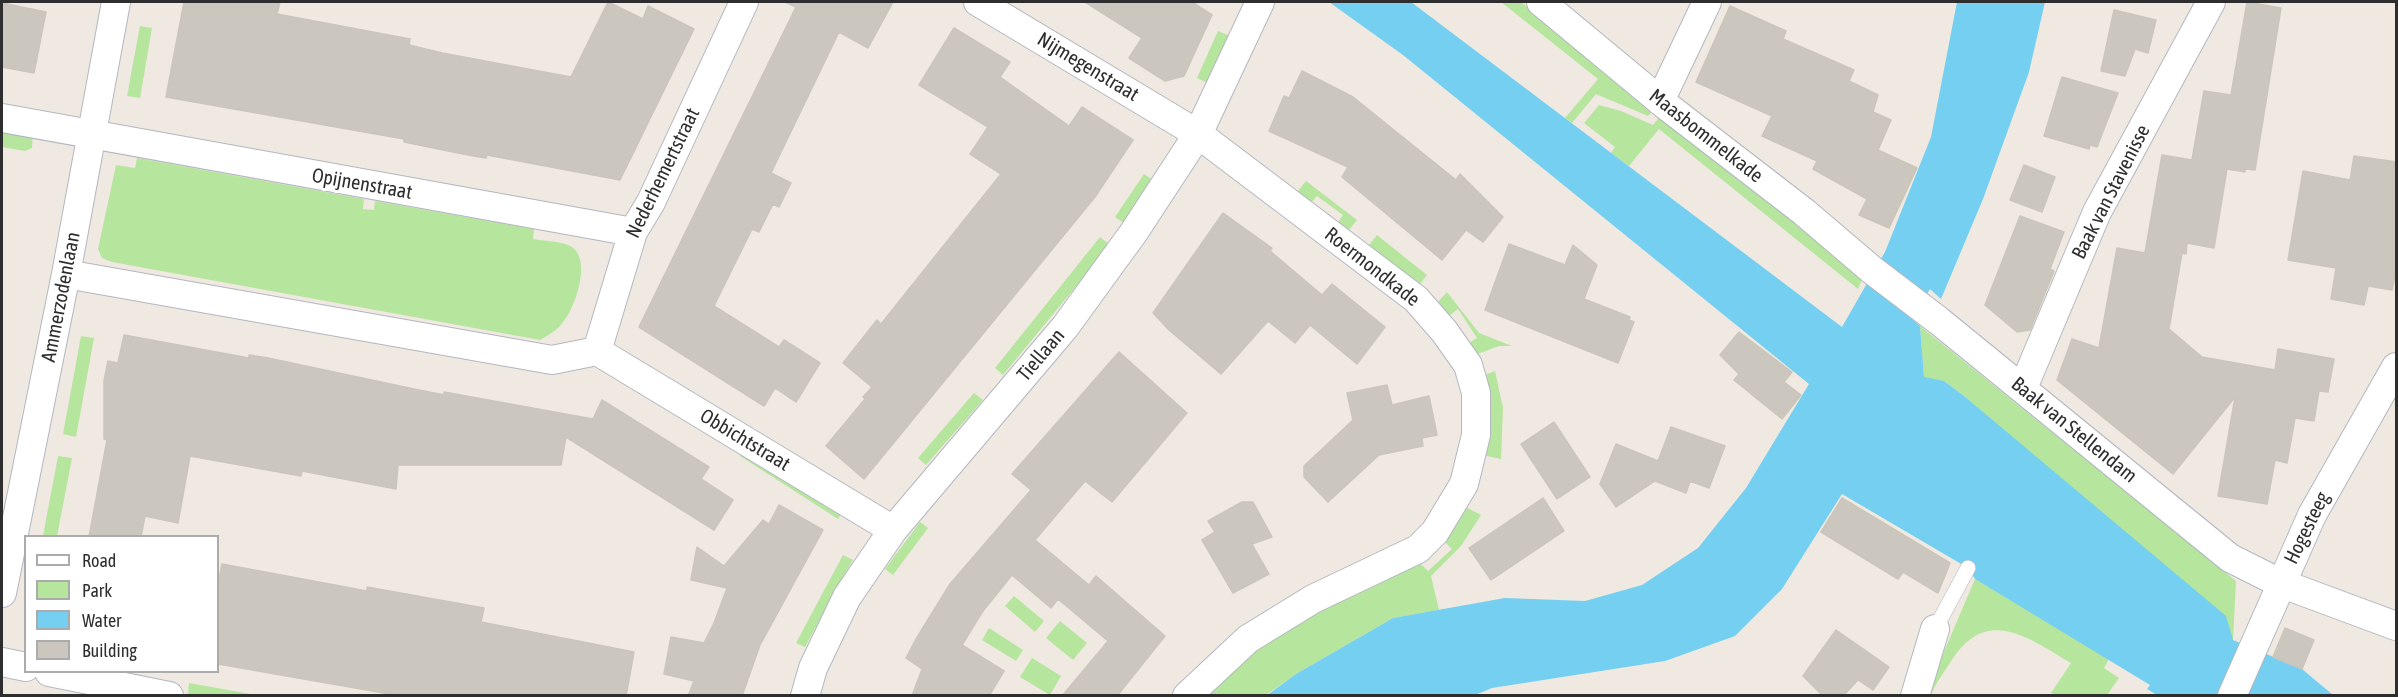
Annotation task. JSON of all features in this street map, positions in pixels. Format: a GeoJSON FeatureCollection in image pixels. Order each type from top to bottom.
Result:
{"type":"FeatureCollection","features":[{"type":"Feature","properties":{"kind":"street","name":"Ammerzodenlaan"},"geometry":{"type":"LineString","coordinates":[[2,592],[66,274],[116,2]]}},
{"type":"Feature","properties":{"kind":"street","name":"Nederhemertstraat"},"geometry":{"type":"LineString","coordinates":[[597,351],[633,232],[651,202],[744,2]]}},
{"type":"Feature","properties":{"kind":"street","name":"Nijmegenstraat"},"geometry":{"type":"LineString","coordinates":[[978,2],[1198,134]]}},
{"type":"Feature","properties":{"kind":"street","name":"Tiellaan"},"geometry":{"type":"LineString","coordinates":[[805,696],[813,668],[847,597],[893,530],[1065,327],[1134,232],[1198,134],[1260,2]]}},
{"type":"Feature","properties":{"kind":"street","name":"Maasbommelkade"},"geometry":{"type":"LineString","coordinates":[[1541,2],[1660,101],[1804,212],[1872,270]]}},
{"type":"Feature","properties":{"kind":"street"},"geometry":{"type":"LineString","coordinates":[[1660,101],[1707,2]]}},
{"type":"Feature","properties":{"kind":"street","name":"Baak van Stavenisse"},"geometry":{"type":"LineString","coordinates":[[2023,388],[2097,212],[2211,2]]}},
{"type":"Feature","properties":{"kind":"street","name":"Opijnenstraat"},"geometry":{"type":"LineString","coordinates":[[2,118],[633,232]]}},
{"type":"Feature","properties":{"kind":"street","name":"Roermondkade"},"geometry":{"type":"LineString","coordinates":[[1187,696],[1248,639],[1313,599],[1418,549],[1436,532],[1464,484],[1476,424],[1476,393],[1468,365],[1444,331],[1416,299],[1198,134]]}},
{"type":"Feature","properties":{"kind":"street","name":"Baak van Stellendam"},"geometry":{"type":"LineString","coordinates":[[1872,270],[2023,388],[2230,558],[2280,583],[2397,626]]}},
{"type":"Feature","properties":{"kind":"street"},"geometry":{"type":"LineString","coordinates":[[66,274],[552,360],[597,351]]}},
{"type":"Feature","properties":{"kind":"street","name":"Obbichtstraat"},"geometry":{"type":"LineString","coordinates":[[597,351],[893,530]]}},
{"type":"Feature","properties":{"kind":"street","name":"Hogesteeg"},"geometry":{"type":"LineString","coordinates":[[2232,696],[2312,515],[2397,367]]}},
{"type":"Feature","properties":{"kind":"street"},"geometry":{"type":"LineString","coordinates":[[1915,696],[1935,629]]}},
{"type":"Feature","properties":{"kind":"street"},"geometry":{"type":"LineString","coordinates":[[2,662],[24,667]]}},
{"type":"Feature","properties":{"kind":"street"},"geometry":{"type":"LineString","coordinates":[[54,673],[169,696]]}},
{"type":"Feature","properties":{"kind":"lane"},"geometry":{"type":"LineString","coordinates":[[1935,629],[1968,568]]}},
{"type":"Feature","properties":{"kind":"green space"},"geometry":{"type":"Polygon","coordinates":[[[1501,2],[1521,2],[1655,109],[1648,116],[1596,94],[1572,123],[1565,118],[1598,79],[1501,2]]]}},
{"type":"Feature","properties":{"kind":"green space"},"geometry":{"type":"Polygon","coordinates":[[[140,26],[152,28],[140,98],[127,96],[140,26]]]}},
{"type":"Feature","properties":{"kind":"green space"},"geometry":{"type":"Polygon","coordinates":[[[1218,31],[1230,36],[1208,83],[1197,78],[1218,31]]]}},
{"type":"Feature","properties":{"kind":"green space"},"geometry":{"type":"Polygon","coordinates":[[[1599,105],[1621,111],[1653,125],[1661,115],[1863,277],[1858,289],[1659,129],[1629,166],[1611,153],[1615,147],[1584,123],[1599,105]]]}},
{"type":"Feature","properties":{"kind":"green space"},"geometry":{"type":"Polygon","coordinates":[[[2,129],[33,134],[32,148],[25,151],[2,147],[2,129]]]}},
{"type":"Feature","properties":{"kind":"green space"},"geometry":{"type":"Polygon","coordinates":[[[137,158],[364,199],[363,209],[374,210],[375,201],[534,229],[533,239],[566,244],[577,252],[581,262],[581,273],[576,298],[560,326],[540,340],[112,262],[102,258],[98,249],[116,165],[135,168],[137,158]]]}},
{"type":"Feature","properties":{"kind":"green space"},"geometry":{"type":"Polygon","coordinates":[[[1144,174],[1153,180],[1124,223],[1115,217],[1144,174]]]}},
{"type":"Feature","properties":{"kind":"green space"},"geometry":{"type":"Polygon","coordinates":[[[1306,181],[1357,220],[1345,235],[1335,227],[1343,215],[1317,196],[1308,206],[1294,196],[1306,181]]]}},
{"type":"Feature","properties":{"kind":"green space"},"geometry":{"type":"Polygon","coordinates":[[[1377,235],[1427,275],[1416,289],[1365,250],[1377,235]]]}},
{"type":"Feature","properties":{"kind":"green space"},"geometry":{"type":"Polygon","coordinates":[[[1100,237],[1110,245],[1003,375],[995,368],[1100,237]]]}},
{"type":"Feature","properties":{"kind":"green space"},"geometry":{"type":"Polygon","coordinates":[[[1447,292],[1479,333],[1512,346],[1499,346],[1472,356],[1464,346],[1477,338],[1458,309],[1446,318],[1435,305],[1447,292]]]}},
{"type":"Feature","properties":{"kind":"green space"},"geometry":{"type":"Polygon","coordinates":[[[1920,326],[2236,581],[2233,640],[1964,396],[1944,381],[1924,378],[1920,326]]]}},
{"type":"Feature","properties":{"kind":"green space"},"geometry":{"type":"Polygon","coordinates":[[[81,336],[94,338],[76,437],[63,434],[81,336]]]}},
{"type":"Feature","properties":{"kind":"green space"},"geometry":{"type":"Polygon","coordinates":[[[1495,371],[1503,408],[1501,459],[1482,455],[1479,377],[1495,371]]]}},
{"type":"Feature","properties":{"kind":"green space"},"geometry":{"type":"Polygon","coordinates":[[[974,393],[983,400],[926,465],[918,458],[974,393]]]}},
{"type":"Feature","properties":{"kind":"green space"},"geometry":{"type":"Polygon","coordinates":[[[744,448],[843,511],[838,519],[740,456],[744,448]]]}},
{"type":"Feature","properties":{"kind":"green space"},"geometry":{"type":"Polygon","coordinates":[[[58,456],[72,458],[57,535],[43,535],[58,456]]]}},
{"type":"Feature","properties":{"kind":"green space"},"geometry":{"type":"Polygon","coordinates":[[[1464,506],[1481,515],[1461,546],[1431,576],[1439,610],[1393,618],[1296,674],[1266,695],[1206,696],[1243,661],[1301,621],[1381,583],[1418,561],[1428,571],[1452,549],[1442,539],[1464,506]]]}},
{"type":"Feature","properties":{"kind":"green space"},"geometry":{"type":"Polygon","coordinates":[[[920,522],[928,528],[893,575],[885,569],[920,522]]]}},
{"type":"Feature","properties":{"kind":"green space"},"geometry":{"type":"Polygon","coordinates":[[[843,555],[853,560],[805,647],[796,643],[843,555]]]}},
{"type":"Feature","properties":{"kind":"green space"},"geometry":{"type":"Polygon","coordinates":[[[1975,579],[2109,659],[2104,668],[2119,678],[2107,695],[2056,695],[2051,693],[2071,663],[2022,636],[2007,631],[1992,630],[1977,635],[1963,645],[1939,679],[1931,695],[1925,696],[1975,579]]]}},
{"type":"Feature","properties":{"kind":"green space"},"geometry":{"type":"Polygon","coordinates":[[[1014,596],[1044,621],[1035,632],[1005,606],[1014,596]]]}},
{"type":"Feature","properties":{"kind":"green space"},"geometry":{"type":"Polygon","coordinates":[[[1060,621],[1087,643],[1073,660],[1046,638],[1060,621]]]}},
{"type":"Feature","properties":{"kind":"green space"},"geometry":{"type":"Polygon","coordinates":[[[989,628],[1023,650],[1016,661],[982,640],[989,628]]]}},
{"type":"Feature","properties":{"kind":"green space"},"geometry":{"type":"Polygon","coordinates":[[[1032,658],[1061,676],[1050,695],[1020,677],[1032,658]]]}},
{"type":"Feature","properties":{"kind":"green space"},"geometry":{"type":"Polygon","coordinates":[[[189,683],[256,695],[188,694],[189,683]]]}},
{"type":"Feature","properties":{"kind":"water"},"geometry":{"type":"Polygon","coordinates":[[[1329,2],[1411,2],[1842,327],[1885,252],[1931,137],[1957,2],[2045,2],[2029,72],[1983,199],[1941,299],[1930,289],[1912,319],[1920,326],[1924,377],[1944,381],[1964,396],[2226,616],[2233,640],[2302,669],[2333,695],[2157,695],[2147,689],[2150,685],[1975,579],[1968,568],[1842,494],[1782,589],[1735,636],[1665,661],[1492,688],[1475,695],[1266,696],[1296,674],[1393,618],[1505,598],[1585,601],[1642,585],[1698,548],[1746,488],[1809,384],[1403,55],[1329,2]]]}},
{"type":"Feature","properties":{"kind":"building"},"geometry":{"type":"Polygon","coordinates":[[[184,2],[280,2],[277,14],[410,39],[409,45],[442,53],[571,77],[608,2],[643,19],[648,6],[694,29],[620,180],[487,155],[486,158],[468,155],[404,142],[404,139],[166,97],[184,2]]]}},
{"type":"Feature","properties":{"kind":"building"},"geometry":{"type":"Polygon","coordinates":[[[785,2],[893,2],[868,48],[839,32],[771,173],[791,183],[779,207],[773,204],[759,232],[752,229],[714,306],[779,347],[784,340],[820,363],[796,402],[775,388],[764,406],[639,327],[796,7],[785,2]]]}},
{"type":"Feature","properties":{"kind":"building"},"geometry":{"type":"Polygon","coordinates":[[[1085,2],[1192,2],[1212,15],[1184,76],[1165,81],[1129,58],[1142,38],[1085,2]]]}},
{"type":"Feature","properties":{"kind":"building"},"geometry":{"type":"Polygon","coordinates":[[[2247,2],[2281,8],[2255,170],[2245,169],[2245,172],[2227,169],[2214,248],[2187,243],[2186,254],[2182,253],[2169,329],[2202,357],[2275,370],[2278,349],[2334,359],[2328,392],[2319,391],[2314,421],[2295,418],[2287,463],[2275,460],[2267,504],[2218,496],[2235,397],[2173,474],[2057,380],[2072,339],[2099,348],[2117,248],[2145,253],[2162,155],[2192,160],[2204,91],[2231,95],[2247,2]]]}},
{"type":"Feature","properties":{"kind":"building"},"geometry":{"type":"Polygon","coordinates":[[[2,3],[46,12],[34,73],[2,67],[2,3]]]}},
{"type":"Feature","properties":{"kind":"building"},"geometry":{"type":"Polygon","coordinates":[[[1730,6],[1786,31],[1783,39],[1854,70],[1849,81],[1878,95],[1873,112],[1891,120],[1878,150],[1917,168],[1889,228],[1859,215],[1867,199],[1813,169],[1817,161],[1762,136],[1772,116],[1696,82],[1730,6]]]}},
{"type":"Feature","properties":{"kind":"building"},"geometry":{"type":"Polygon","coordinates":[[[2114,10],[2156,20],[2148,53],[2135,49],[2125,76],[2101,71],[2114,10]]]}},
{"type":"Feature","properties":{"kind":"building"},"geometry":{"type":"Polygon","coordinates":[[[954,28],[1010,62],[1000,77],[1069,126],[1082,107],[1133,140],[1095,197],[864,479],[826,446],[865,399],[863,397],[872,387],[843,363],[877,320],[881,324],[1001,174],[970,154],[988,127],[919,85],[954,28]]]}},
{"type":"Feature","properties":{"kind":"building"},"geometry":{"type":"Polygon","coordinates":[[[1302,71],[1353,97],[1456,180],[1460,174],[1503,217],[1483,242],[1466,230],[1442,260],[1342,177],[1348,167],[1269,131],[1284,96],[1289,98],[1302,71]]]}},
{"type":"Feature","properties":{"kind":"building"},"geometry":{"type":"Polygon","coordinates":[[[2062,77],[2118,93],[2097,147],[2090,145],[2089,149],[2044,136],[2062,77]]]}},
{"type":"Feature","properties":{"kind":"building"},"geometry":{"type":"Polygon","coordinates":[[[2354,156],[2397,162],[2397,266],[2392,290],[2368,286],[2364,305],[2331,299],[2336,268],[2288,260],[2303,171],[2350,180],[2354,156]]]}},
{"type":"Feature","properties":{"kind":"building"},"geometry":{"type":"Polygon","coordinates":[[[2024,165],[2055,177],[2042,212],[2010,200],[2024,165]]]}},
{"type":"Feature","properties":{"kind":"building"},"geometry":{"type":"Polygon","coordinates":[[[1223,213],[1272,248],[1270,251],[1322,295],[1332,284],[1385,327],[1357,364],[1310,325],[1295,343],[1268,321],[1221,374],[1169,330],[1153,313],[1223,213]]]}},
{"type":"Feature","properties":{"kind":"building"},"geometry":{"type":"Polygon","coordinates":[[[2020,216],[2064,232],[2050,269],[2054,271],[2030,330],[2017,332],[1985,305],[2020,216]]]}},
{"type":"Feature","properties":{"kind":"building"},"geometry":{"type":"Polygon","coordinates":[[[1509,244],[1565,265],[1573,245],[1597,265],[1584,299],[1630,317],[1629,320],[1634,322],[1618,363],[1485,310],[1509,244]]]}},
{"type":"Feature","properties":{"kind":"building"},"geometry":{"type":"Polygon","coordinates":[[[1739,332],[1792,372],[1784,382],[1801,395],[1782,419],[1734,380],[1739,374],[1720,355],[1739,332]]]}},
{"type":"Feature","properties":{"kind":"building"},"geometry":{"type":"Polygon","coordinates":[[[124,335],[249,358],[249,355],[268,358],[444,395],[444,392],[593,419],[602,400],[709,467],[701,479],[733,500],[714,530],[566,437],[561,465],[398,465],[396,489],[302,471],[301,476],[190,456],[178,523],[145,516],[141,535],[89,535],[107,440],[104,439],[104,381],[108,361],[118,363],[124,335]]]}},
{"type":"Feature","properties":{"kind":"building"},"geometry":{"type":"Polygon","coordinates":[[[1119,352],[1187,413],[1112,502],[1085,481],[1035,540],[1089,585],[1096,576],[1165,636],[1117,696],[1062,696],[1108,641],[1058,599],[1051,608],[1012,575],[983,611],[962,645],[1004,671],[989,696],[912,696],[922,669],[906,658],[916,639],[950,584],[1031,490],[1012,474],[1119,352]]]}},
{"type":"Feature","properties":{"kind":"building"},"geometry":{"type":"Polygon","coordinates":[[[1387,385],[1392,405],[1429,396],[1437,435],[1422,438],[1423,446],[1379,455],[1328,502],[1304,477],[1304,466],[1353,420],[1347,393],[1387,385]]]}},
{"type":"Feature","properties":{"kind":"building"},"geometry":{"type":"Polygon","coordinates":[[[1554,422],[1590,477],[1557,499],[1521,444],[1554,422]]]}},
{"type":"Feature","properties":{"kind":"building"},"geometry":{"type":"Polygon","coordinates":[[[1671,427],[1725,446],[1709,488],[1690,481],[1686,493],[1655,481],[1616,507],[1600,484],[1616,444],[1658,461],[1671,427]]]}},
{"type":"Feature","properties":{"kind":"building"},"geometry":{"type":"Polygon","coordinates":[[[1543,498],[1564,531],[1491,580],[1469,548],[1543,498]]]}},
{"type":"Feature","properties":{"kind":"building"},"geometry":{"type":"Polygon","coordinates":[[[1842,498],[1950,563],[1938,593],[1903,572],[1898,579],[1821,532],[1842,498]]]}},
{"type":"Feature","properties":{"kind":"building"},"geometry":{"type":"Polygon","coordinates":[[[1242,502],[1253,502],[1272,537],[1252,544],[1269,574],[1233,593],[1202,540],[1215,532],[1208,521],[1242,502]]]}},
{"type":"Feature","properties":{"kind":"building"},"geometry":{"type":"Polygon","coordinates":[[[779,505],[823,530],[760,645],[742,696],[688,696],[694,681],[664,674],[671,637],[704,643],[727,588],[691,580],[697,547],[724,566],[763,520],[769,524],[779,505]]]}},
{"type":"Feature","properties":{"kind":"building"},"geometry":{"type":"Polygon","coordinates":[[[222,564],[367,591],[367,587],[484,608],[481,622],[634,652],[626,696],[401,696],[219,664],[219,580],[222,564]]]}},
{"type":"Feature","properties":{"kind":"building"},"geometry":{"type":"Polygon","coordinates":[[[2285,628],[2314,640],[2302,669],[2273,657],[2285,628]]]}},
{"type":"Feature","properties":{"kind":"building"},"geometry":{"type":"Polygon","coordinates":[[[1836,630],[1889,667],[1873,690],[1858,680],[1843,696],[1823,696],[1803,676],[1836,630]]]}}]}
